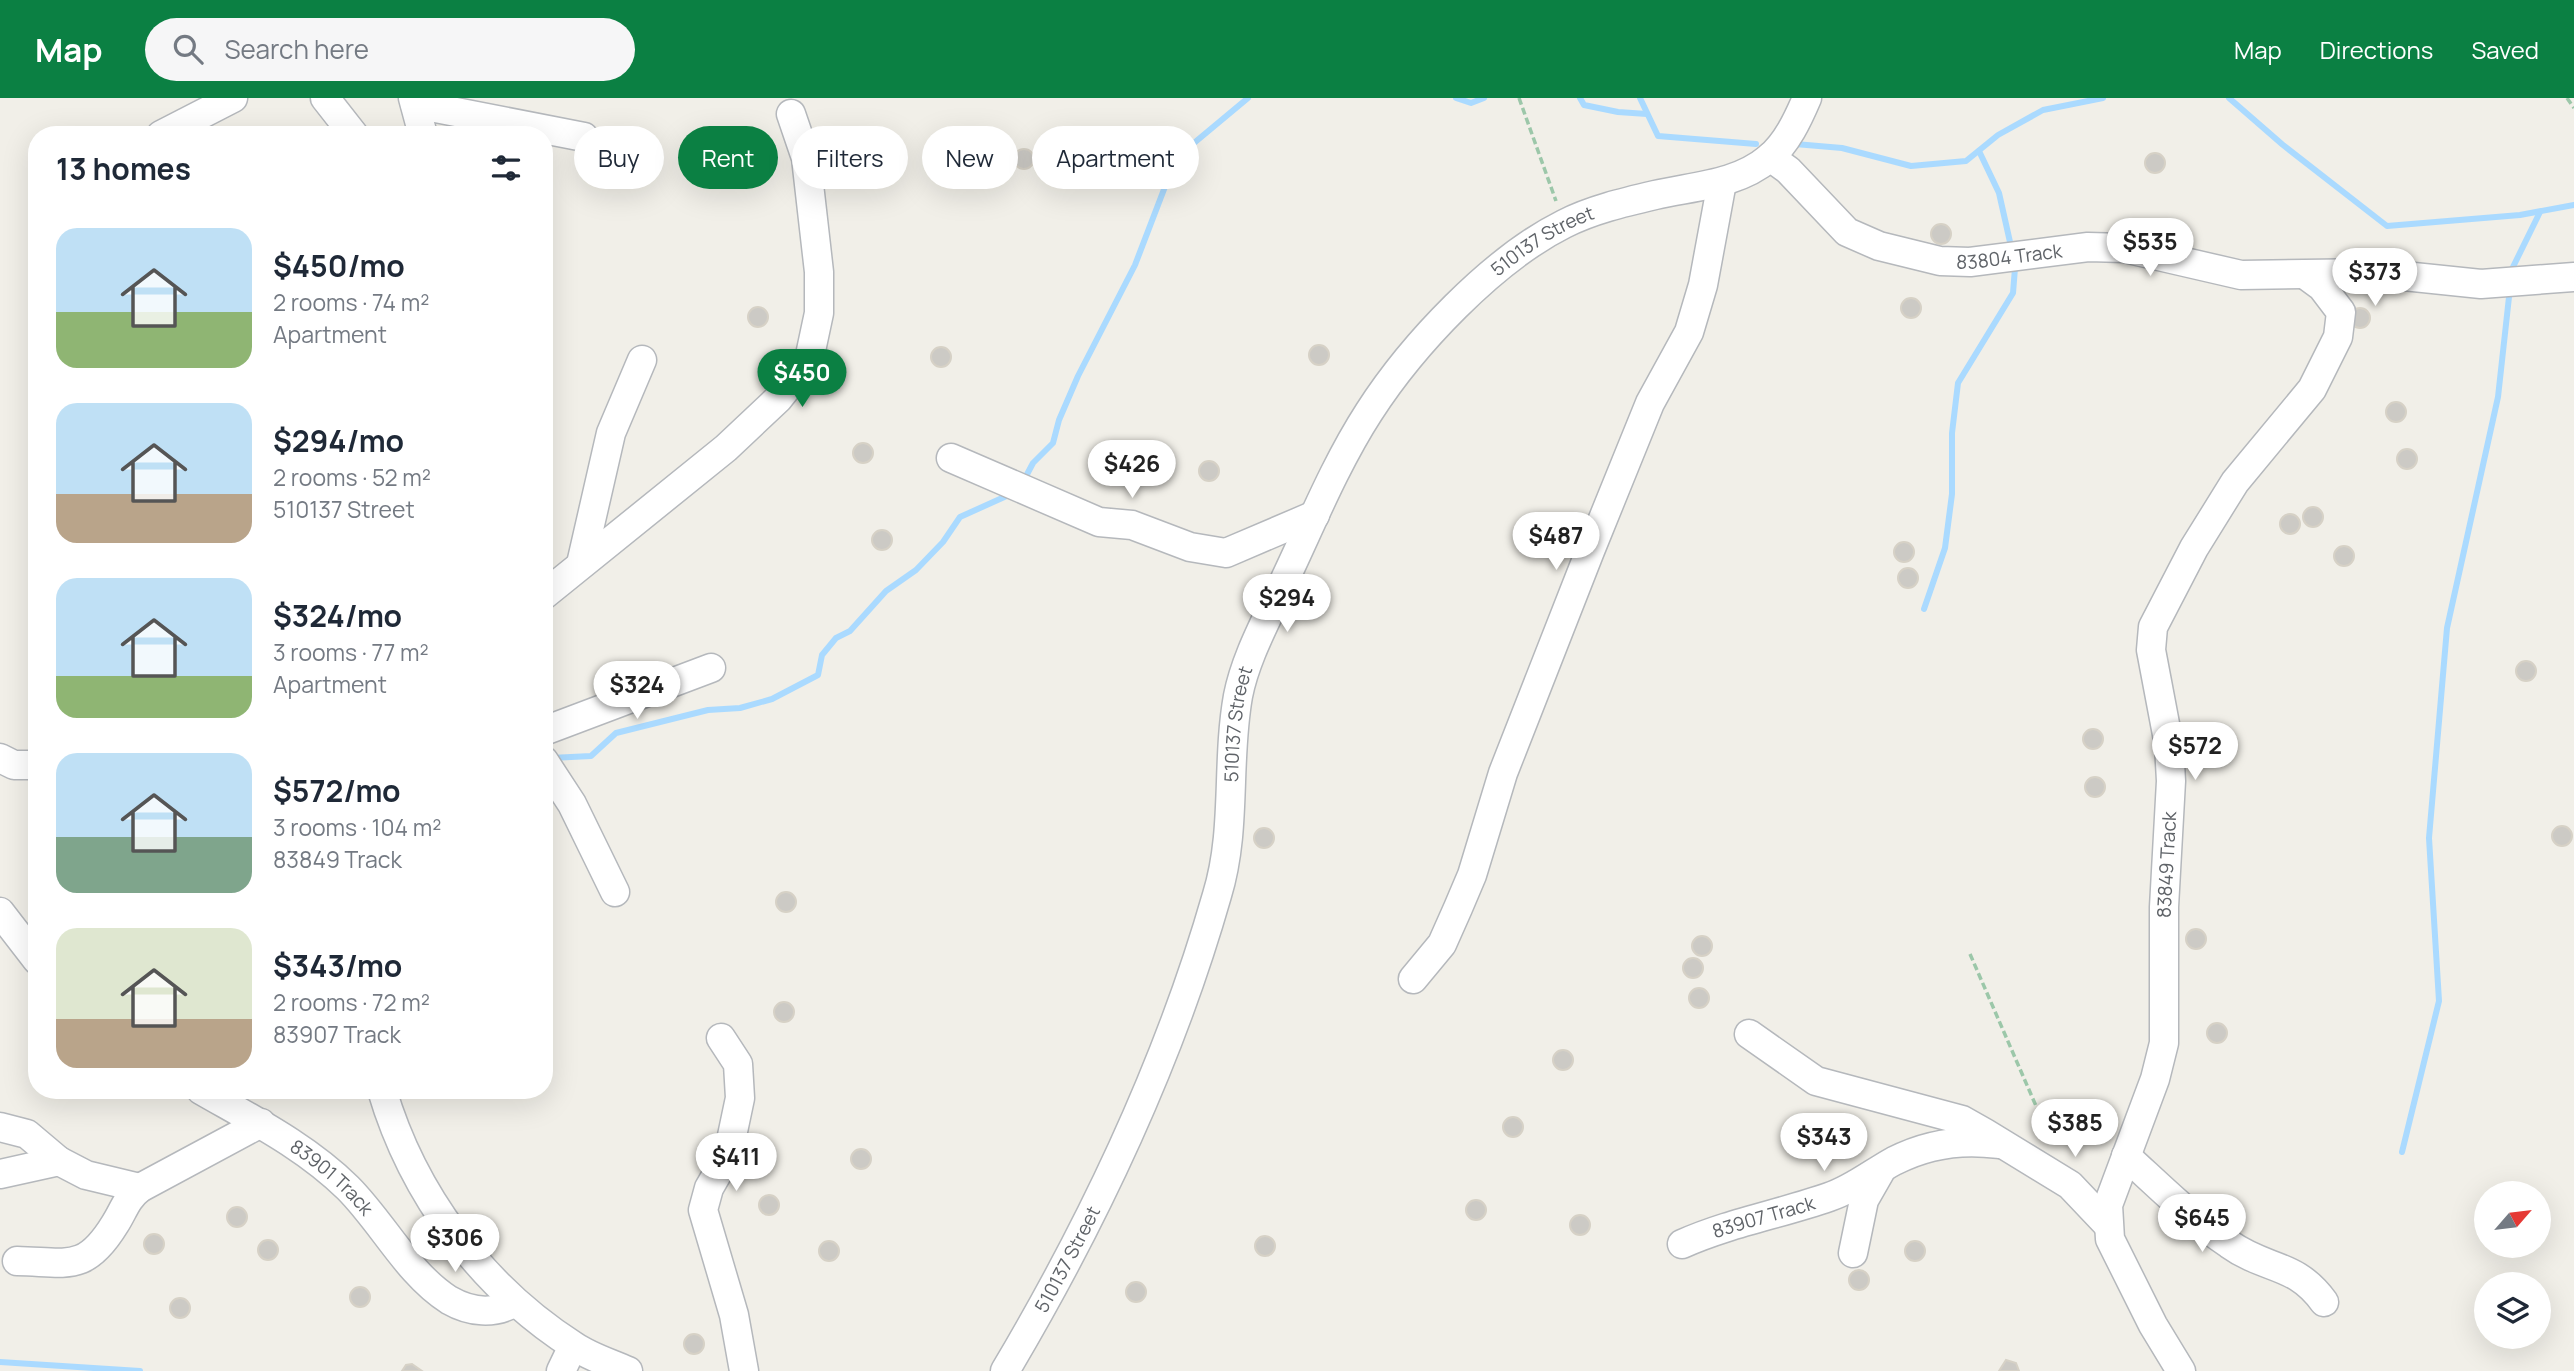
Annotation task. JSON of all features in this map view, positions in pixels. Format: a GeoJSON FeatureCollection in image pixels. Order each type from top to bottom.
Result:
{"type":"FeatureCollection","features":[{"type":"Feature","properties":{"kind":"street"},"geometry":{"type":"LineString","coordinates":[[179,126],[233,98]]}},
{"type":"Feature","properties":{"kind":"street"},"geometry":{"type":"LineString","coordinates":[[325,98],[347,126]]}},
{"type":"Feature","properties":{"kind":"street","name":"510137 Street"},"geometry":{"type":"LineString","coordinates":[[1005,1371],[1127,1144],[1170,1035],[1218,894],[1230,840],[1232,765],[1239,694],[1254,646],[1315,514],[1366,415],[1403,362],[1513,257],[1563,225],[1653,195],[1723,182],[1748,172],[1770,157],[1789,134],[1807,98]]}},
{"type":"Feature","properties":{"kind":"street"},"geometry":{"type":"LineString","coordinates":[[421,126],[414,101],[532,126]]}},
{"type":"Feature","properties":{"kind":"street"},"geometry":{"type":"LineString","coordinates":[[553,587],[726,448],[786,391],[809,360],[819,313],[819,272],[806,158],[791,114]]}},
{"type":"Feature","properties":{"kind":"street"},"geometry":{"type":"LineString","coordinates":[[553,130],[574,135]]}},
{"type":"Feature","properties":{"kind":"street","name":"83804 Track"},"geometry":{"type":"LineString","coordinates":[[1770,157],[1788,170],[1847,232],[1910,256],[1970,262],[2088,247],[2124,248],[2241,275],[2375,273],[2481,284],[2574,276]]}},
{"type":"Feature","properties":{"kind":"street"},"geometry":{"type":"LineString","coordinates":[[1413,979],[1442,944],[1458,908],[1472,875],[1503,773],[1595,539],[1650,404],[1689,332],[1703,285],[1723,182]]}},
{"type":"Feature","properties":{"kind":"street"},"geometry":{"type":"LineString","coordinates":[[2307,276],[2322,287],[2341,312],[2375,273]]}},
{"type":"Feature","properties":{"kind":"street","name":"83849 Track"},"geometry":{"type":"LineString","coordinates":[[2107,1224],[2108,1205],[2155,1079],[2164,1043],[2164,907],[2171,781],[2169,745],[2151,650],[2153,627],[2194,548],[2235,482],[2312,389],[2338,337],[2341,312]]}},
{"type":"Feature","properties":{"kind":"street"},"geometry":{"type":"LineString","coordinates":[[581,564],[611,433],[642,360]]}},
{"type":"Feature","properties":{"kind":"street"},"geometry":{"type":"LineString","coordinates":[[951,458],[1099,522],[1132,525],[1190,547],[1226,553],[1315,514]]}},
{"type":"Feature","properties":{"kind":"street"},"geometry":{"type":"LineString","coordinates":[[553,728],[711,668]]}},
{"type":"Feature","properties":{"kind":"street"},"geometry":{"type":"LineString","coordinates":[[0,758],[14,765],[28,765]]}},
{"type":"Feature","properties":{"kind":"street"},"geometry":{"type":"LineString","coordinates":[[553,775],[572,804],[615,892]]}},
{"type":"Feature","properties":{"kind":"street"},"geometry":{"type":"LineString","coordinates":[[0,912],[28,948]]}},
{"type":"Feature","properties":{"kind":"street"},"geometry":{"type":"LineString","coordinates":[[1749,1034],[1816,1081],[1962,1121],[2070,1185],[2107,1224],[2130,1280],[2181,1371]]}},
{"type":"Feature","properties":{"kind":"street"},"geometry":{"type":"LineString","coordinates":[[721,1038],[738,1064],[740,1098],[728,1155],[709,1188],[703,1210],[734,1315],[744,1371]]}},
{"type":"Feature","properties":{"kind":"street","name":"83901 Track"},"geometry":{"type":"LineString","coordinates":[[217,1099],[296,1144],[349,1189],[427,1281],[449,1299],[468,1309],[489,1311],[505,1308],[515,1302]]}},
{"type":"Feature","properties":{"kind":"street"},"geometry":{"type":"LineString","coordinates":[[385,1099],[396,1133],[434,1207],[460,1242],[515,1302],[573,1346],[628,1371]]}},
{"type":"Feature","properties":{"kind":"street"},"geometry":{"type":"LineString","coordinates":[[17,1261],[81,1262],[96,1253],[117,1222],[124,1203],[140,1188],[261,1123]]}},
{"type":"Feature","properties":{"kind":"street"},"geometry":{"type":"LineString","coordinates":[[0,1127],[27,1134],[59,1161],[104,1181],[140,1188]]}},
{"type":"Feature","properties":{"kind":"street","name":"83907 Track"},"geometry":{"type":"LineString","coordinates":[[1682,1244],[1711,1231],[1833,1196],[1902,1158],[1941,1144],[2003,1144]]}},
{"type":"Feature","properties":{"kind":"street"},"geometry":{"type":"LineString","coordinates":[[2126,1156],[2227,1243],[2251,1259],[2300,1275],[2324,1302]]}},
{"type":"Feature","properties":{"kind":"street"},"geometry":{"type":"LineString","coordinates":[[1,1173],[59,1161]]}},
{"type":"Feature","properties":{"kind":"street"},"geometry":{"type":"LineString","coordinates":[[1853,1253],[1864,1199],[1881,1169]]}},
{"type":"Feature","properties":{"kind":"street"},"geometry":{"type":"LineString","coordinates":[[561,1371],[573,1346]]}},
{"type":"Feature","properties":{"kind":"path"},"geometry":{"type":"LineString","coordinates":[[1520,98],[1550,179],[1563,225]]}},
{"type":"Feature","properties":{"kind":"path"},"geometry":{"type":"LineString","coordinates":[[2567,98],[2574,108]]}},
{"type":"Feature","properties":{"kind":"path"},"geometry":{"type":"LineString","coordinates":[[1970,954],[2054,1149]]}},
{"type":"Feature","properties":{"kind":"building"},"geometry":{"type":"Polygon","coordinates":[[[1024,149],[1031,152],[1031,166],[1024,169],[1018,167],[1018,151],[1024,149]]]}},
{"type":"Feature","properties":{"kind":"building"},"geometry":{"type":"Polygon","coordinates":[[[2155,153],[2162,156],[2165,163],[2162,170],[2155,173],[2148,170],[2145,163],[2148,156],[2155,153]]]}},
{"type":"Feature","properties":{"kind":"building"},"geometry":{"type":"Polygon","coordinates":[[[1941,224],[1948,227],[1951,234],[1948,241],[1941,244],[1934,241],[1931,234],[1934,227],[1941,224]]]}},
{"type":"Feature","properties":{"kind":"building"},"geometry":{"type":"Polygon","coordinates":[[[1911,298],[1918,301],[1921,308],[1918,315],[1911,318],[1904,315],[1901,308],[1904,301],[1911,298]]]}},
{"type":"Feature","properties":{"kind":"building"},"geometry":{"type":"Polygon","coordinates":[[[758,307],[765,310],[768,317],[765,324],[758,327],[751,324],[748,317],[751,310],[758,307]]]}},
{"type":"Feature","properties":{"kind":"building"},"geometry":{"type":"Polygon","coordinates":[[[2360,308],[2367,311],[2370,318],[2367,325],[2360,328],[2353,325],[2350,318],[2353,311],[2360,308]]]}},
{"type":"Feature","properties":{"kind":"building"},"geometry":{"type":"Polygon","coordinates":[[[1319,345],[1326,348],[1329,355],[1326,362],[1319,365],[1312,362],[1309,355],[1312,348],[1319,345]]]}},
{"type":"Feature","properties":{"kind":"building"},"geometry":{"type":"Polygon","coordinates":[[[941,347],[948,350],[951,357],[948,364],[941,367],[934,364],[931,357],[934,350],[941,347]]]}},
{"type":"Feature","properties":{"kind":"building"},"geometry":{"type":"Polygon","coordinates":[[[2396,402],[2403,405],[2406,412],[2403,419],[2396,422],[2389,419],[2386,412],[2389,405],[2396,402]]]}},
{"type":"Feature","properties":{"kind":"building"},"geometry":{"type":"Polygon","coordinates":[[[863,443],[870,446],[873,453],[870,460],[863,463],[856,460],[853,453],[856,446],[863,443]]]}},
{"type":"Feature","properties":{"kind":"building"},"geometry":{"type":"Polygon","coordinates":[[[2407,449],[2414,452],[2417,459],[2414,466],[2407,469],[2400,466],[2397,459],[2400,452],[2407,449]]]}},
{"type":"Feature","properties":{"kind":"building"},"geometry":{"type":"Polygon","coordinates":[[[1209,461],[1216,464],[1219,471],[1216,478],[1209,481],[1202,478],[1199,471],[1202,464],[1209,461]]]}},
{"type":"Feature","properties":{"kind":"building"},"geometry":{"type":"Polygon","coordinates":[[[1111,465],[1118,468],[1121,475],[1118,482],[1111,485],[1104,482],[1101,475],[1104,468],[1111,465]]]}},
{"type":"Feature","properties":{"kind":"building"},"geometry":{"type":"Polygon","coordinates":[[[2313,507],[2320,510],[2323,517],[2320,524],[2313,527],[2306,524],[2303,517],[2306,510],[2313,507]]]}},
{"type":"Feature","properties":{"kind":"building"},"geometry":{"type":"Polygon","coordinates":[[[2290,514],[2297,517],[2300,524],[2297,531],[2290,534],[2283,531],[2280,524],[2283,517],[2290,514]]]}},
{"type":"Feature","properties":{"kind":"building"},"geometry":{"type":"Polygon","coordinates":[[[882,530],[889,533],[892,540],[889,547],[882,550],[875,547],[872,540],[875,533],[882,530]]]}},
{"type":"Feature","properties":{"kind":"building"},"geometry":{"type":"Polygon","coordinates":[[[1904,542],[1911,545],[1914,552],[1911,559],[1904,562],[1897,559],[1894,552],[1897,545],[1904,542]]]}},
{"type":"Feature","properties":{"kind":"building"},"geometry":{"type":"Polygon","coordinates":[[[2344,546],[2351,549],[2354,556],[2351,563],[2344,566],[2337,563],[2334,556],[2337,549],[2344,546]]]}},
{"type":"Feature","properties":{"kind":"building"},"geometry":{"type":"Polygon","coordinates":[[[1908,568],[1915,571],[1918,578],[1915,585],[1908,588],[1901,585],[1898,578],[1901,571],[1908,568]]]}},
{"type":"Feature","properties":{"kind":"building"},"geometry":{"type":"Polygon","coordinates":[[[2526,661],[2533,664],[2536,671],[2533,678],[2526,681],[2519,678],[2516,671],[2519,664],[2526,661]]]}},
{"type":"Feature","properties":{"kind":"building"},"geometry":{"type":"Polygon","coordinates":[[[2093,729],[2100,732],[2103,739],[2100,746],[2093,749],[2086,746],[2083,739],[2086,732],[2093,729]]]}},
{"type":"Feature","properties":{"kind":"building"},"geometry":{"type":"Polygon","coordinates":[[[2095,777],[2102,780],[2105,787],[2102,794],[2095,797],[2088,794],[2085,787],[2088,780],[2095,777]]]}},
{"type":"Feature","properties":{"kind":"building"},"geometry":{"type":"Polygon","coordinates":[[[2562,826],[2569,829],[2572,836],[2569,843],[2562,846],[2555,843],[2552,836],[2555,829],[2562,826]]]}},
{"type":"Feature","properties":{"kind":"building"},"geometry":{"type":"Polygon","coordinates":[[[1264,828],[1271,831],[1274,838],[1271,845],[1264,848],[1257,845],[1254,838],[1257,831],[1264,828]]]}},
{"type":"Feature","properties":{"kind":"building"},"geometry":{"type":"Polygon","coordinates":[[[786,892],[793,895],[796,902],[793,909],[786,912],[779,909],[776,902],[779,895],[786,892]]]}},
{"type":"Feature","properties":{"kind":"building"},"geometry":{"type":"Polygon","coordinates":[[[2196,929],[2203,932],[2206,939],[2203,946],[2196,949],[2189,946],[2186,939],[2189,932],[2196,929]]]}},
{"type":"Feature","properties":{"kind":"building"},"geometry":{"type":"Polygon","coordinates":[[[1702,936],[1709,939],[1712,946],[1709,953],[1702,956],[1695,953],[1692,946],[1695,939],[1702,936]]]}},
{"type":"Feature","properties":{"kind":"building"},"geometry":{"type":"Polygon","coordinates":[[[1693,958],[1700,961],[1703,968],[1700,975],[1693,978],[1686,975],[1683,968],[1686,961],[1693,958]]]}},
{"type":"Feature","properties":{"kind":"building"},"geometry":{"type":"Polygon","coordinates":[[[1699,988],[1706,991],[1709,998],[1706,1005],[1699,1008],[1692,1005],[1689,998],[1692,991],[1699,988]]]}},
{"type":"Feature","properties":{"kind":"building"},"geometry":{"type":"Polygon","coordinates":[[[784,1002],[791,1005],[794,1012],[791,1019],[784,1022],[777,1019],[774,1012],[777,1005],[784,1002]]]}},
{"type":"Feature","properties":{"kind":"building"},"geometry":{"type":"Polygon","coordinates":[[[2217,1023],[2224,1026],[2227,1033],[2224,1040],[2217,1043],[2210,1040],[2207,1033],[2210,1026],[2217,1023]]]}},
{"type":"Feature","properties":{"kind":"building"},"geometry":{"type":"Polygon","coordinates":[[[1563,1050],[1570,1053],[1573,1060],[1570,1067],[1563,1070],[1556,1067],[1553,1060],[1556,1053],[1563,1050]]]}},
{"type":"Feature","properties":{"kind":"building"},"geometry":{"type":"Polygon","coordinates":[[[1513,1117],[1520,1120],[1523,1127],[1520,1134],[1513,1137],[1506,1134],[1503,1127],[1506,1120],[1513,1117]]]}},
{"type":"Feature","properties":{"kind":"building"},"geometry":{"type":"Polygon","coordinates":[[[861,1149],[868,1152],[871,1159],[868,1166],[861,1169],[854,1166],[851,1159],[854,1152],[861,1149]]]}},
{"type":"Feature","properties":{"kind":"building"},"geometry":{"type":"Polygon","coordinates":[[[769,1195],[776,1198],[779,1205],[776,1212],[769,1215],[762,1212],[759,1205],[762,1198],[769,1195]]]}},
{"type":"Feature","properties":{"kind":"building"},"geometry":{"type":"Polygon","coordinates":[[[1476,1200],[1483,1203],[1486,1210],[1483,1217],[1476,1220],[1469,1217],[1466,1210],[1469,1203],[1476,1200]]]}},
{"type":"Feature","properties":{"kind":"building"},"geometry":{"type":"Polygon","coordinates":[[[237,1207],[244,1210],[247,1217],[244,1224],[237,1227],[230,1224],[227,1217],[230,1210],[237,1207]]]}},
{"type":"Feature","properties":{"kind":"building"},"geometry":{"type":"Polygon","coordinates":[[[1580,1215],[1587,1218],[1590,1225],[1587,1232],[1580,1235],[1573,1232],[1570,1225],[1573,1218],[1580,1215]]]}},
{"type":"Feature","properties":{"kind":"building"},"geometry":{"type":"Polygon","coordinates":[[[154,1234],[161,1237],[164,1244],[161,1251],[154,1254],[147,1251],[144,1244],[147,1237],[154,1234]]]}},
{"type":"Feature","properties":{"kind":"building"},"geometry":{"type":"Polygon","coordinates":[[[1265,1236],[1272,1239],[1275,1246],[1272,1253],[1265,1256],[1258,1253],[1255,1246],[1258,1239],[1265,1236]]]}},
{"type":"Feature","properties":{"kind":"building"},"geometry":{"type":"Polygon","coordinates":[[[268,1240],[275,1243],[278,1250],[275,1257],[268,1260],[261,1257],[258,1250],[261,1243],[268,1240]]]}},
{"type":"Feature","properties":{"kind":"building"},"geometry":{"type":"Polygon","coordinates":[[[829,1241],[836,1244],[839,1251],[836,1258],[829,1261],[822,1258],[819,1251],[822,1244],[829,1241]]]}},
{"type":"Feature","properties":{"kind":"building"},"geometry":{"type":"Polygon","coordinates":[[[1915,1241],[1922,1244],[1925,1251],[1922,1258],[1915,1261],[1908,1258],[1905,1251],[1908,1244],[1915,1241]]]}},
{"type":"Feature","properties":{"kind":"building"},"geometry":{"type":"Polygon","coordinates":[[[1859,1270],[1866,1273],[1869,1280],[1866,1287],[1859,1290],[1852,1287],[1849,1280],[1852,1273],[1859,1270]]]}},
{"type":"Feature","properties":{"kind":"building"},"geometry":{"type":"Polygon","coordinates":[[[1136,1282],[1143,1285],[1146,1292],[1143,1299],[1136,1302],[1129,1299],[1126,1292],[1129,1285],[1136,1282]]]}},
{"type":"Feature","properties":{"kind":"building"},"geometry":{"type":"Polygon","coordinates":[[[360,1287],[367,1290],[370,1297],[367,1304],[360,1307],[353,1304],[350,1297],[353,1290],[360,1287]]]}},
{"type":"Feature","properties":{"kind":"building"},"geometry":{"type":"Polygon","coordinates":[[[180,1298],[187,1301],[190,1308],[187,1315],[180,1318],[173,1315],[170,1308],[173,1301],[180,1298]]]}},
{"type":"Feature","properties":{"kind":"building"},"geometry":{"type":"Polygon","coordinates":[[[694,1334],[701,1337],[704,1344],[701,1351],[694,1354],[687,1351],[684,1344],[687,1337],[694,1334]]]}},
{"type":"Feature","properties":{"kind":"building"},"geometry":{"type":"Polygon","coordinates":[[[2006,1360],[2016,1363],[2019,1371],[1999,1371],[2006,1360]]]}},
{"type":"Feature","properties":{"kind":"building"},"geometry":{"type":"Polygon","coordinates":[[[412,1364],[422,1371],[402,1371],[406,1365],[412,1364]]]}},
{"type":"Feature","properties":{"kind":"waterway"},"geometry":{"type":"LineString","coordinates":[[1024,480],[1033,463],[1053,443],[1059,420],[1078,376],[1135,265],[1176,158],[1248,98]]}},
{"type":"Feature","properties":{"kind":"waterway"},"geometry":{"type":"LineString","coordinates":[[1456,98],[1471,103],[1484,98]]}},
{"type":"Feature","properties":{"kind":"waterway"},"geometry":{"type":"LineString","coordinates":[[1580,98],[1584,105],[1618,112],[1647,114]]}},
{"type":"Feature","properties":{"kind":"waterway"},"geometry":{"type":"LineString","coordinates":[[1640,98],[1658,136],[1756,144]]}},
{"type":"Feature","properties":{"kind":"waterway"},"geometry":{"type":"LineString","coordinates":[[1795,144],[1842,148],[1911,166],[1966,161],[1998,135],[2043,110],[2103,98]]}},
{"type":"Feature","properties":{"kind":"waterway"},"geometry":{"type":"LineString","coordinates":[[2229,98],[2283,145],[2387,226],[2520,215],[2574,205]]}},
{"type":"Feature","properties":{"kind":"waterway"},"geometry":{"type":"LineString","coordinates":[[1979,151],[1999,193],[2010,242]]}},
{"type":"Feature","properties":{"kind":"waterway"},"geometry":{"type":"LineString","coordinates":[[2512,269],[2540,212]]}},
{"type":"Feature","properties":{"kind":"waterway"},"geometry":{"type":"LineString","coordinates":[[1924,609],[1945,548],[1952,494],[1952,433],[1958,383],[2013,293],[2015,268]]}},
{"type":"Feature","properties":{"kind":"waterway"},"geometry":{"type":"LineString","coordinates":[[2402,1152],[2439,1001],[2429,838],[2447,628],[2498,397],[2509,297]]}},
{"type":"Feature","properties":{"kind":"waterway"},"geometry":{"type":"LineString","coordinates":[[553,758],[591,756],[616,733],[708,710],[740,708],[772,699],[818,675],[822,655],[836,638],[850,631],[886,591],[916,570],[943,542],[960,517],[1011,494]]}},
{"type":"Feature","properties":{"kind":"waterway"},"geometry":{"type":"LineString","coordinates":[[0,1362],[140,1371]]}}]}
